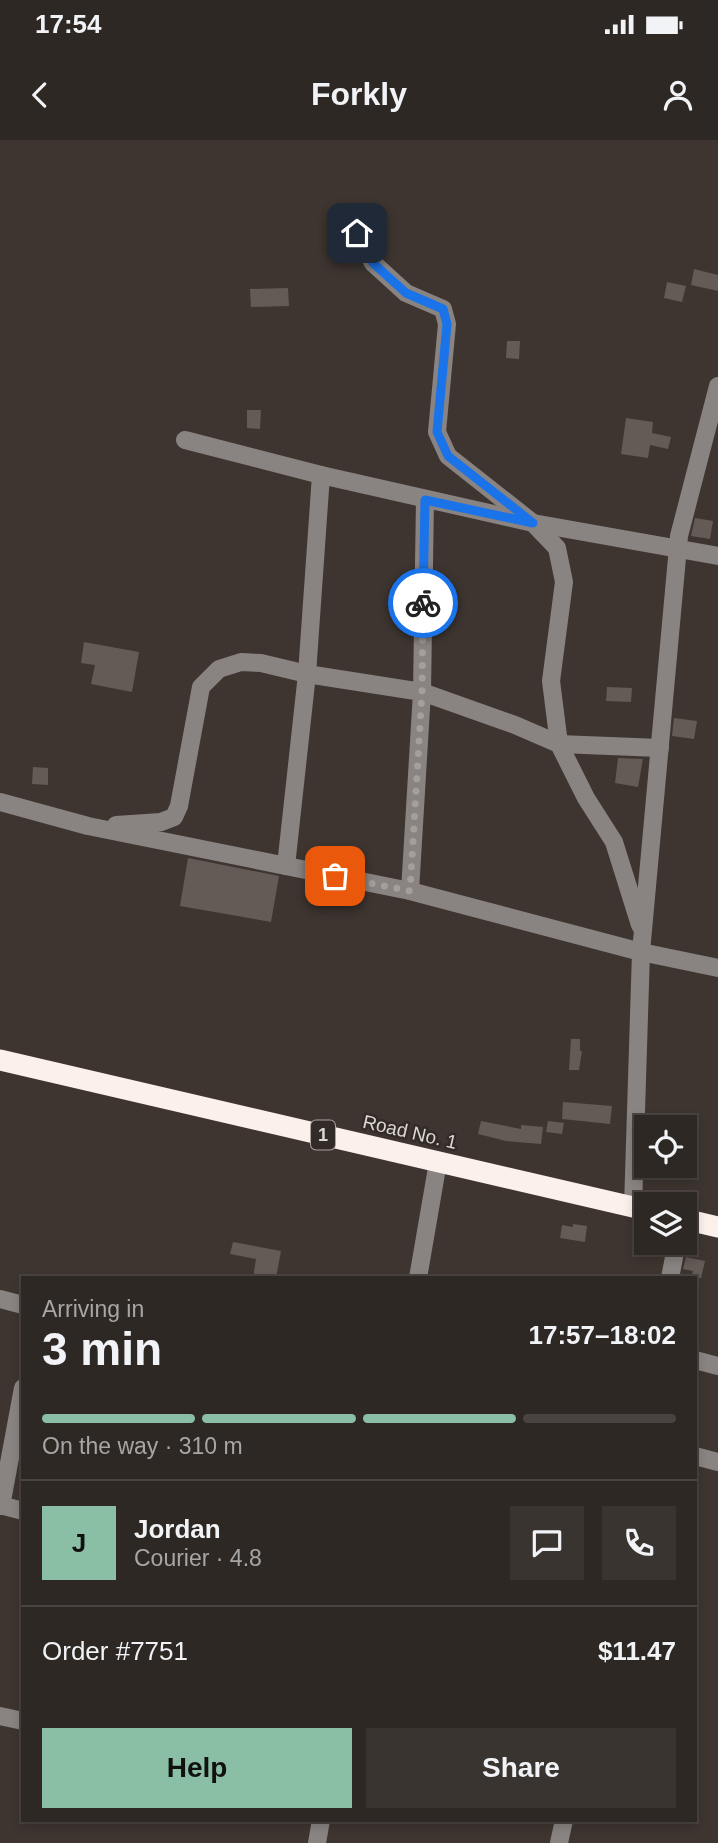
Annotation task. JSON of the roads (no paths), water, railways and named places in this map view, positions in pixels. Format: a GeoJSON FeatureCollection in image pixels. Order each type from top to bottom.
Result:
{"type":"FeatureCollection","features":[{"type":"Feature","properties":{"kind":"highway","name":"Road No. 1"},"geometry":{"type":"LineString","coordinates":[[0,1060],[634,1208]]}},
{"type":"Feature","properties":{"kind":"highway"},"geometry":{"type":"LineString","coordinates":[[697,1222],[718,1227]]}},
{"type":"Feature","properties":{"kind":"street"},"geometry":{"type":"LineString","coordinates":[[357,233],[373,263],[406,293],[443,309],[447,324],[437,432],[448,456],[533,523],[558,548],[564,582],[551,681],[559,744],[586,798],[614,842],[642,932]]}},
{"type":"Feature","properties":{"kind":"street"},"geometry":{"type":"LineString","coordinates":[[639,1192],[642,932],[679,536],[718,386]]}},
{"type":"Feature","properties":{"kind":"street"},"geometry":{"type":"LineString","coordinates":[[186,440],[425,500],[533,523],[718,556]]}},
{"type":"Feature","properties":{"kind":"street"},"geometry":{"type":"LineString","coordinates":[[286,866],[307,674],[321,475]]}},
{"type":"Feature","properties":{"kind":"street"},"geometry":{"type":"LineString","coordinates":[[410,891],[422,692],[425,500]]}},
{"type":"Feature","properties":{"kind":"street"},"geometry":{"type":"LineString","coordinates":[[88,826],[161,822],[174,817],[179,806],[201,687],[219,669],[241,662],[261,663],[307,674],[422,692],[515,725],[559,744],[660,748]]}},
{"type":"Feature","properties":{"kind":"street"},"geometry":{"type":"LineString","coordinates":[[0,802],[88,826],[410,891],[641,952],[718,968]]}},
{"type":"Feature","properties":{"kind":"street"},"geometry":{"type":"LineString","coordinates":[[418,1276],[438,1162]]}},
{"type":"Feature","properties":{"kind":"street"},"geometry":{"type":"LineString","coordinates":[[670,1276],[674,1255]]}},
{"type":"Feature","properties":{"kind":"street"},"geometry":{"type":"LineString","coordinates":[[0,1299],[21,1304]]}},
{"type":"Feature","properties":{"kind":"street"},"geometry":{"type":"LineString","coordinates":[[697,1361],[718,1366]]}},
{"type":"Feature","properties":{"kind":"street"},"geometry":{"type":"LineString","coordinates":[[21,1399],[1,1506],[21,1511]]}},
{"type":"Feature","properties":{"kind":"street"},"geometry":{"type":"LineString","coordinates":[[697,1457],[718,1462]]}},
{"type":"Feature","properties":{"kind":"street"},"geometry":{"type":"LineString","coordinates":[[0,1716],[21,1721]]}},
{"type":"Feature","properties":{"kind":"street"},"geometry":{"type":"LineString","coordinates":[[317,1843],[321,1822]]}},
{"type":"Feature","properties":{"kind":"street"},"geometry":{"type":"LineString","coordinates":[[559,1843],[564,1822]]}}]}
